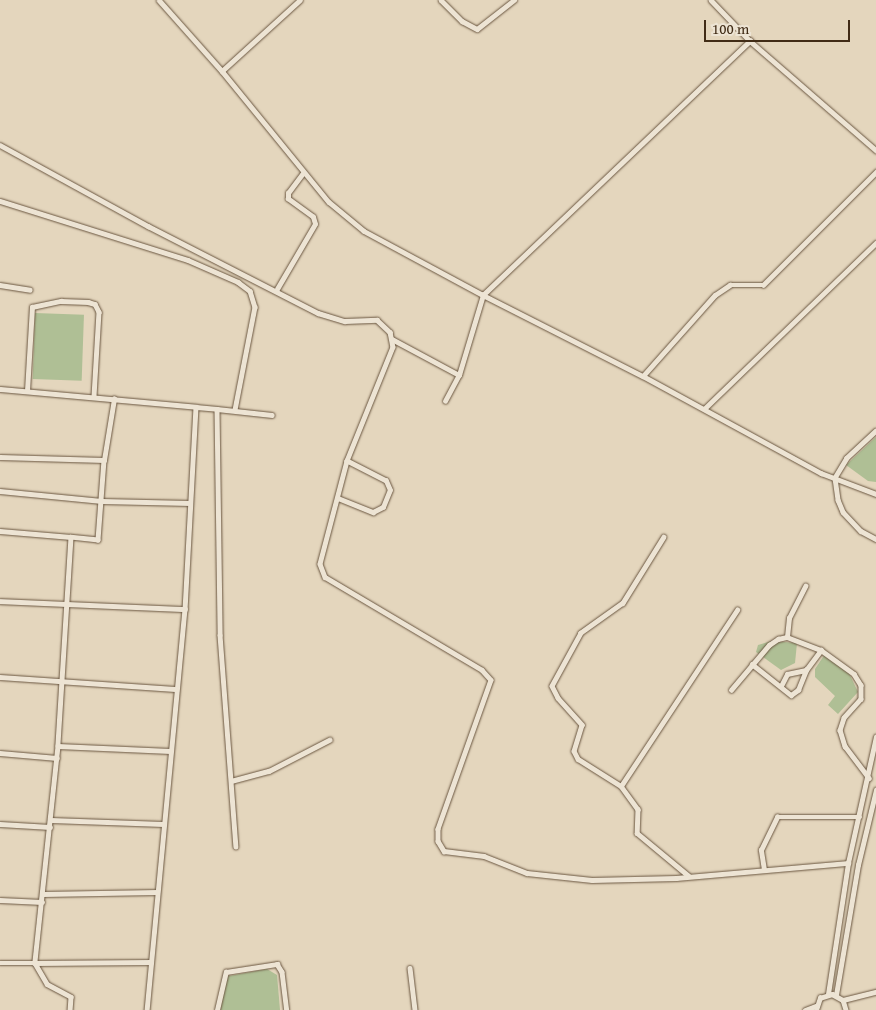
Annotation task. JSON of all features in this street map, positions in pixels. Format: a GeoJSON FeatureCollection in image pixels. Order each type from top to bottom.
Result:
{"type":"FeatureCollection","features":[{"type":"Feature","properties":{"kind":"lane"},"geometry":{"type":"LineString","coordinates":[[159,0],[222,71],[303,173],[329,202],[364,231],[482,295],[643,376],[835,478],[876,494]]}},
{"type":"Feature","properties":{"kind":"lane"},"geometry":{"type":"LineString","coordinates":[[222,71],[300,0]]}},
{"type":"Feature","properties":{"kind":"lane"},"geometry":{"type":"LineString","coordinates":[[441,0],[462,21],[477,29],[514,0]]}},
{"type":"Feature","properties":{"kind":"lane"},"geometry":{"type":"LineString","coordinates":[[711,0],[750,41],[876,150]]}},
{"type":"Feature","properties":{"kind":"lane"},"geometry":{"type":"LineString","coordinates":[[446,401],[459,375],[482,295],[750,41]]}},
{"type":"Feature","properties":{"kind":"lane"},"geometry":{"type":"LineString","coordinates":[[0,145],[148,226],[333,318],[377,320],[384,324],[392,338],[459,375]]}},
{"type":"Feature","properties":{"kind":"lane"},"geometry":{"type":"LineString","coordinates":[[643,376],[715,295],[730,285],[763,285],[876,172]]}},
{"type":"Feature","properties":{"kind":"lane"},"geometry":{"type":"LineString","coordinates":[[277,289],[314,224],[313,217],[288,199],[288,193],[303,173]]}},
{"type":"Feature","properties":{"kind":"lane"},"geometry":{"type":"LineString","coordinates":[[0,201],[188,260],[238,282],[250,291],[255,307],[235,410]]}},
{"type":"Feature","properties":{"kind":"lane"},"geometry":{"type":"LineString","coordinates":[[704,410],[876,243]]}},
{"type":"Feature","properties":{"kind":"lane"},"geometry":{"type":"LineString","coordinates":[[0,284],[30,290]]}},
{"type":"Feature","properties":{"kind":"lane"},"geometry":{"type":"LineString","coordinates":[[27,392],[32,307],[62,301],[88,302],[95,304],[99,312],[94,397]]}},
{"type":"Feature","properties":{"kind":"lane"},"geometry":{"type":"LineString","coordinates":[[392,338],[388,364],[347,461],[321,554],[320,564],[325,577],[482,670],[491,680],[438,829],[438,841],[444,851],[484,856],[527,873],[592,880],[689,876],[848,863]]}},
{"type":"Feature","properties":{"kind":"lane"},"geometry":{"type":"LineString","coordinates":[[0,389],[272,415]]}},
{"type":"Feature","properties":{"kind":"lane"},"geometry":{"type":"LineString","coordinates":[[0,531],[98,540],[104,460],[114,400]]}},
{"type":"Feature","properties":{"kind":"lane"},"geometry":{"type":"LineString","coordinates":[[147,1010],[162,824],[185,609],[196,407]]}},
{"type":"Feature","properties":{"kind":"lane"},"geometry":{"type":"LineString","coordinates":[[217,410],[220,635],[236,846]]}},
{"type":"Feature","properties":{"kind":"lane"},"geometry":{"type":"LineString","coordinates":[[876,431],[847,458],[835,478],[838,500],[843,512],[861,531],[876,539]]}},
{"type":"Feature","properties":{"kind":"lane"},"geometry":{"type":"LineString","coordinates":[[0,457],[104,460]]}},
{"type":"Feature","properties":{"kind":"lane"},"geometry":{"type":"LineString","coordinates":[[338,498],[373,512],[382,507],[390,490],[386,481],[347,461]]}},
{"type":"Feature","properties":{"kind":"lane"},"geometry":{"type":"LineString","coordinates":[[0,491],[102,501],[190,504]]}},
{"type":"Feature","properties":{"kind":"lane"},"geometry":{"type":"LineString","coordinates":[[70,1010],[71,996],[47,984],[35,962],[57,758],[71,537]]}},
{"type":"Feature","properties":{"kind":"lane"},"geometry":{"type":"LineString","coordinates":[[664,537],[623,603],[581,633],[552,686],[558,698],[582,725],[574,751],[578,759],[621,786],[638,810],[637,833],[689,876]]}},
{"type":"Feature","properties":{"kind":"lane"},"geometry":{"type":"LineString","coordinates":[[787,637],[789,618],[805,586]]}},
{"type":"Feature","properties":{"kind":"lane"},"geometry":{"type":"LineString","coordinates":[[0,601],[68,606],[185,609]]}},
{"type":"Feature","properties":{"kind":"lane"},"geometry":{"type":"LineString","coordinates":[[621,786],[737,610]]}},
{"type":"Feature","properties":{"kind":"lane"},"geometry":{"type":"LineString","coordinates":[[731,690],[769,645],[787,637],[821,650],[854,674],[861,686],[861,699],[844,718],[840,730],[846,746],[868,778]]}},
{"type":"Feature","properties":{"kind":"lane"},"geometry":{"type":"LineString","coordinates":[[752,664],[791,695],[795,694],[806,670],[821,650]]}},
{"type":"Feature","properties":{"kind":"lane"},"geometry":{"type":"LineString","coordinates":[[781,686],[787,674],[806,670]]}},
{"type":"Feature","properties":{"kind":"lane"},"geometry":{"type":"LineString","coordinates":[[0,676],[175,689]]}},
{"type":"Feature","properties":{"kind":"lane"},"geometry":{"type":"LineString","coordinates":[[805,1010],[816,1008],[828,994],[848,863],[860,817],[876,737]]}},
{"type":"Feature","properties":{"kind":"lane"},"geometry":{"type":"LineString","coordinates":[[231,782],[269,771],[330,740]]}},
{"type":"Feature","properties":{"kind":"lane"},"geometry":{"type":"LineString","coordinates":[[58,746],[170,750]]}},
{"type":"Feature","properties":{"kind":"lane"},"geometry":{"type":"LineString","coordinates":[[0,753],[57,758]]}},
{"type":"Feature","properties":{"kind":"lane"},"geometry":{"type":"LineString","coordinates":[[836,995],[858,865],[876,790]]}},
{"type":"Feature","properties":{"kind":"lane"},"geometry":{"type":"LineString","coordinates":[[764,870],[761,850],[777,817],[860,817]]}},
{"type":"Feature","properties":{"kind":"lane"},"geometry":{"type":"LineString","coordinates":[[51,820],[162,824]]}},
{"type":"Feature","properties":{"kind":"lane"},"geometry":{"type":"LineString","coordinates":[[0,824],[50,827]]}},
{"type":"Feature","properties":{"kind":"lane"},"geometry":{"type":"LineString","coordinates":[[43,894],[157,892]]}},
{"type":"Feature","properties":{"kind":"lane"},"geometry":{"type":"LineString","coordinates":[[0,900],[42,902]]}},
{"type":"Feature","properties":{"kind":"lane"},"geometry":{"type":"LineString","coordinates":[[0,963],[151,962]]}},
{"type":"Feature","properties":{"kind":"lane"},"geometry":{"type":"LineString","coordinates":[[217,1010],[226,972],[276,964],[282,972],[287,1010]]}},
{"type":"Feature","properties":{"kind":"lane"},"geometry":{"type":"LineString","coordinates":[[410,968],[415,1010]]}},
{"type":"Feature","properties":{"kind":"lane"},"geometry":{"type":"LineString","coordinates":[[843,1000],[876,992]]}},
{"type":"Feature","properties":{"kind":"lane"},"geometry":{"type":"LineString","coordinates":[[828,994],[836,995],[843,1000],[846,1010]]}},
{"type":"Feature","properties":{"kind":"green space"},"geometry":{"type":"Polygon","coordinates":[[[35,313],[84,315],[82,381],[33,379],[35,313]]]}},
{"type":"Feature","properties":{"kind":"green space"},"geometry":{"type":"Polygon","coordinates":[[[876,437],[876,482],[868,481],[846,465],[876,437]]]}},
{"type":"Feature","properties":{"kind":"green space"},"geometry":{"type":"Polygon","coordinates":[[[772,641],[797,643],[795,663],[781,670],[756,652],[758,645],[772,641]]]}},
{"type":"Feature","properties":{"kind":"green space"},"geometry":{"type":"Polygon","coordinates":[[[825,654],[847,669],[858,692],[838,714],[828,705],[835,696],[815,677],[815,669],[825,654]]]}},
{"type":"Feature","properties":{"kind":"green space"},"geometry":{"type":"Polygon","coordinates":[[[267,969],[277,975],[280,1010],[218,1010],[223,977],[267,969]]]}}]}
